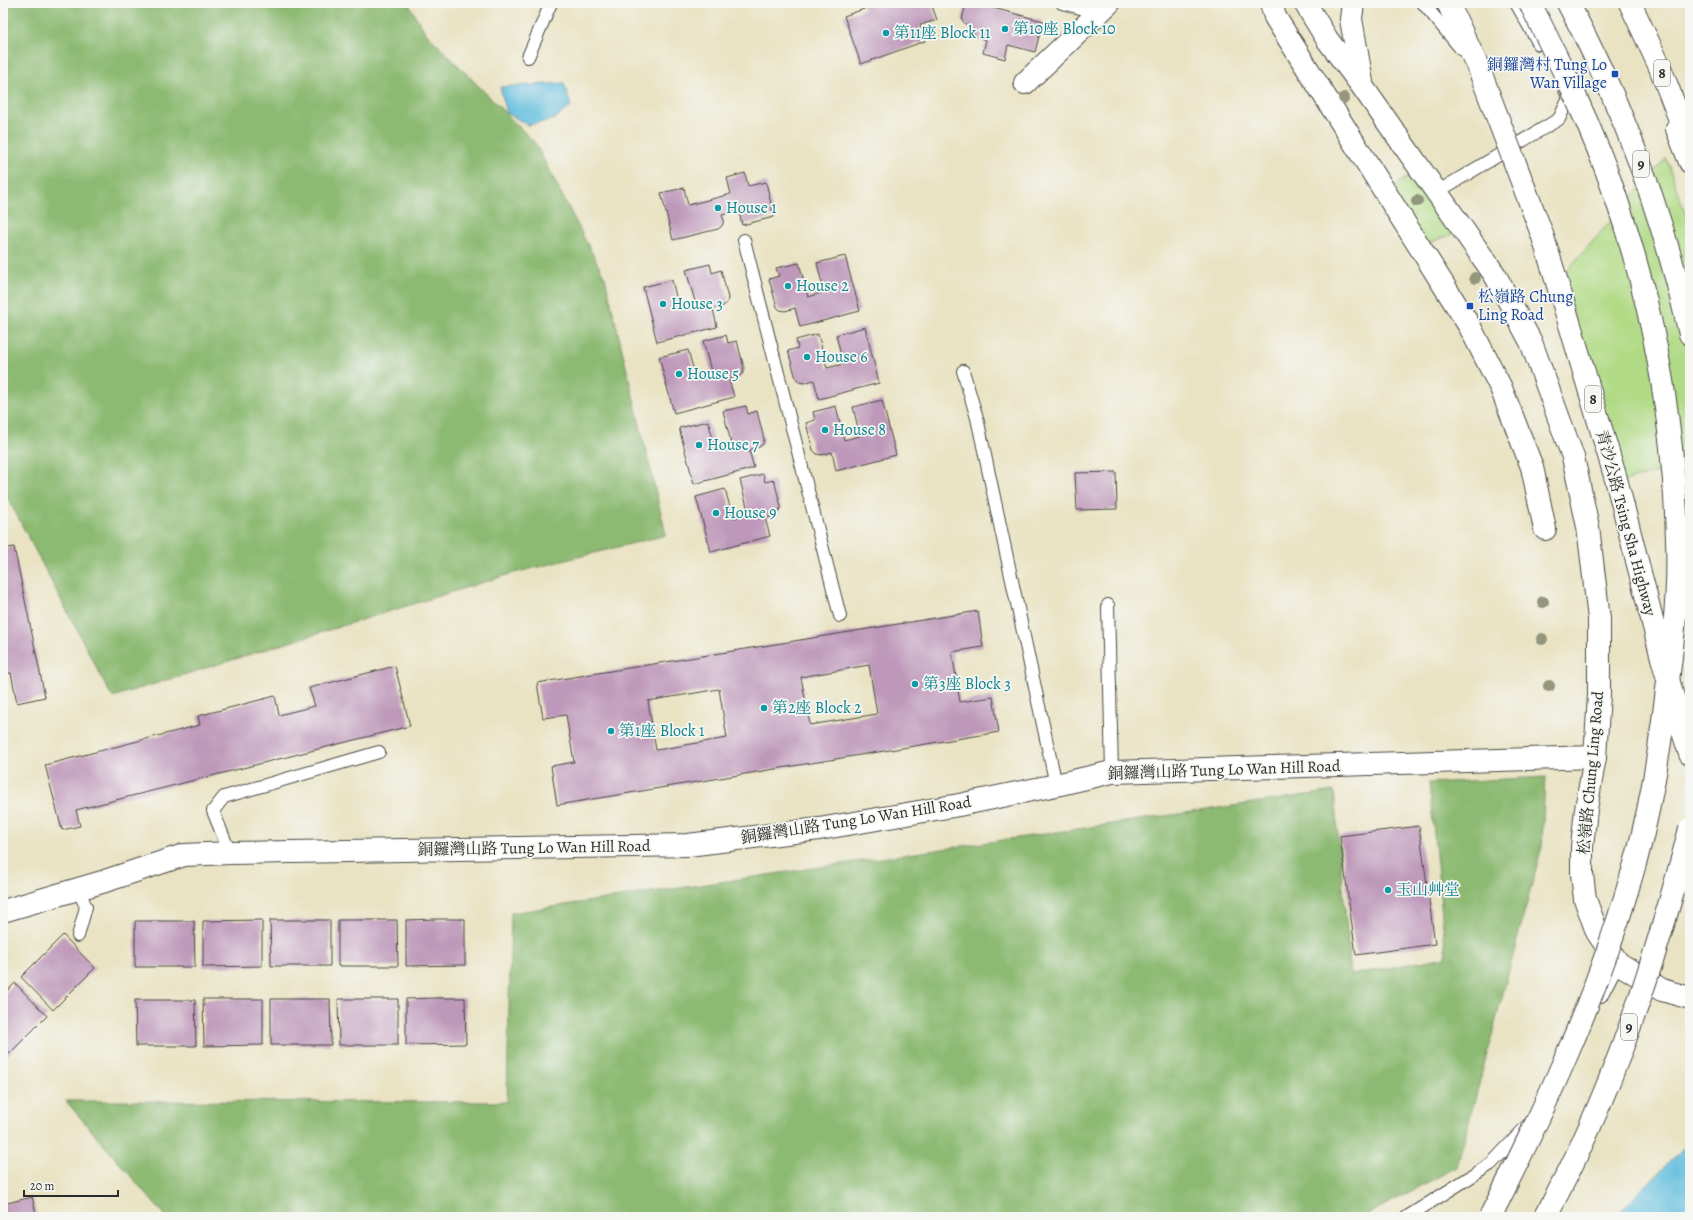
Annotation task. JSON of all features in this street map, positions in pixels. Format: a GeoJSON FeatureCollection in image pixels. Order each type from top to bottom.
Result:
{"type":"FeatureCollection","features":[{"type":"Feature","properties":{"kind":"main road"},"geometry":{"type":"LineString","coordinates":[[1271,3],[1275,17],[1470,327],[1501,388],[1532,467],[1545,529]]}},
{"type":"Feature","properties":{"kind":"main road"},"geometry":{"type":"LineString","coordinates":[[1304,3],[1362,86]]}},
{"type":"Feature","properties":{"kind":"main road","name":"松嶺路 Chung Ling Road"},"geometry":{"type":"LineString","coordinates":[[1353,3],[1351,19],[1362,86],[1495,275],[1531,342],[1573,458],[1588,527],[1599,619],[1599,695],[1595,757],[1586,809],[1582,848],[1582,874],[1585,899],[1597,932],[1618,962],[1662,990],[1690,998]]}},
{"type":"Feature","properties":{"kind":"main road","name":"青沙公路 Tsing Sha Highway"},"geometry":{"type":"LineString","coordinates":[[1448,3],[1479,69],[1542,234],[1556,276],[1616,479],[1662,658],[1690,754]]}},
{"type":"Feature","properties":{"kind":"main road","name":"9"},"geometry":{"type":"LineString","coordinates":[[1490,1217],[1528,1142],[1583,1015],[1612,938],[1630,881],[1650,806],[1659,753],[1672,650],[1678,543],[1670,438],[1654,344],[1641,285],[1616,196],[1601,156],[1550,42],[1530,3]]}},
{"type":"Feature","properties":{"kind":"main road","name":"9"},"geometry":{"type":"LineString","coordinates":[[1568,3],[1627,126],[1671,256],[1690,334]]}},
{"type":"Feature","properties":{"kind":"main road"},"geometry":{"type":"LineString","coordinates":[[1618,3],[1652,68],[1690,162]]}},
{"type":"Feature","properties":{"kind":"main road","name":"8"},"geometry":{"type":"LineString","coordinates":[[1630,3],[1659,65],[1690,146]]}},
{"type":"Feature","properties":{"kind":"main road"},"geometry":{"type":"LineString","coordinates":[[1025,83],[1104,8]]}},
{"type":"Feature","properties":{"kind":"main road","name":"銅鑼灣山路 Tung Lo Wan Hill Road"},"geometry":{"type":"LineString","coordinates":[[3,911],[184,856],[230,853],[688,845],[819,829],[1056,785],[1112,772],[1595,757]]}},
{"type":"Feature","properties":{"kind":"main road","name":"9"},"geometry":{"type":"LineString","coordinates":[[1545,1217],[1595,1116],[1623,1043],[1654,956],[1672,897],[1690,829]]}},
{"type":"Feature","properties":{"kind":"lane"},"geometry":{"type":"LineString","coordinates":[[528,57],[551,3]]}},
{"type":"Feature","properties":{"kind":"lane"},"geometry":{"type":"LineString","coordinates":[[1062,3],[1104,8]]}},
{"type":"Feature","properties":{"kind":"lane"},"geometry":{"type":"LineString","coordinates":[[1424,3],[1479,69]]}},
{"type":"Feature","properties":{"kind":"lane"},"geometry":{"type":"LineString","coordinates":[[1437,192],[1559,119],[1569,98],[1516,3]]}},
{"type":"Feature","properties":{"kind":"lane"},"geometry":{"type":"LineString","coordinates":[[744,240],[840,616]]}},
{"type":"Feature","properties":{"kind":"lane"},"geometry":{"type":"LineString","coordinates":[[963,371],[977,418],[1056,785]]}},
{"type":"Feature","properties":{"kind":"lane"},"geometry":{"type":"LineString","coordinates":[[1108,605],[1112,772]]}},
{"type":"Feature","properties":{"kind":"lane"},"geometry":{"type":"LineString","coordinates":[[230,853],[214,811],[224,797],[379,752]]}},
{"type":"Feature","properties":{"kind":"lane"},"geometry":{"type":"LineString","coordinates":[[78,889],[86,908],[78,936]]}},
{"type":"Feature","properties":{"kind":"lane"},"geometry":{"type":"LineString","coordinates":[[1407,1217],[1491,1164],[1556,1097],[1618,962]]}},
{"type":"Feature","properties":{"kind":"green space"},"geometry":{"type":"Polygon","coordinates":[[[3,3],[408,3],[425,32],[535,143],[605,278],[666,535],[510,574],[112,697],[3,489],[3,3]]]}},
{"type":"Feature","properties":{"kind":"green space"},"geometry":{"type":"Polygon","coordinates":[[[1666,158],[1690,227],[1690,464],[1622,482],[1562,276],[1666,158]]]}},
{"type":"Feature","properties":{"kind":"green space"},"geometry":{"type":"Polygon","coordinates":[[[1415,173],[1452,234],[1422,246],[1389,189],[1415,173]]]}},
{"type":"Feature","properties":{"kind":"green space"},"geometry":{"type":"Polygon","coordinates":[[[1545,777],[1542,846],[1457,1167],[1362,1217],[166,1217],[66,1101],[507,1102],[511,913],[1334,791],[1351,975],[1446,957],[1429,783],[1545,777]]]}},
{"type":"Feature","properties":{"kind":"water"},"geometry":{"type":"Polygon","coordinates":[[[564,83],[571,106],[553,120],[528,125],[507,113],[500,87],[564,83]]]}},
{"type":"Feature","properties":{"kind":"water"},"geometry":{"type":"Polygon","coordinates":[[[1690,1143],[1690,1217],[1615,1217],[1669,1162],[1690,1143]]]}},
{"type":"Feature","properties":{"kind":"building","name":"第11座 Block 11"},"geometry":{"type":"Polygon","coordinates":[[[862,3],[931,3],[937,20],[920,25],[925,41],[861,64],[844,16],[864,9],[862,3]]]}},
{"type":"Feature","properties":{"kind":"building","name":"第10座 Block 10"},"geometry":{"type":"Polygon","coordinates":[[[966,3],[974,3],[1043,21],[1035,52],[1008,45],[1005,59],[983,53],[986,40],[977,37],[962,20],[966,3]]]}},
{"type":"Feature","properties":{"kind":"building","name":"House 1"},"geometry":{"type":"Polygon","coordinates":[[[745,173],[748,186],[766,182],[774,217],[742,225],[739,211],[722,215],[724,220],[722,226],[718,229],[673,240],[661,193],[684,188],[688,205],[731,194],[727,178],[745,173]]]}},
{"type":"Feature","properties":{"kind":"building","name":"House 2"},"geometry":{"type":"Polygon","coordinates":[[[845,256],[860,311],[800,327],[795,308],[785,311],[780,310],[777,307],[769,279],[779,276],[776,268],[799,263],[808,297],[824,292],[817,263],[845,256]]]}},
{"type":"Feature","properties":{"kind":"building","name":"House 3"},"geometry":{"type":"Polygon","coordinates":[[[710,264],[712,273],[721,270],[728,298],[727,303],[723,306],[713,309],[717,327],[657,342],[643,287],[672,280],[679,309],[696,305],[686,270],[710,264]]]}},
{"type":"Feature","properties":{"kind":"building","name":"House 6"},"geometry":{"type":"Polygon","coordinates":[[[865,327],[879,383],[819,399],[814,380],[804,383],[799,382],[796,378],[788,351],[798,348],[796,340],[818,334],[827,368],[843,364],[836,335],[865,327]]]}},
{"type":"Feature","properties":{"kind":"building","name":"House 5"},"geometry":{"type":"Polygon","coordinates":[[[726,335],[728,343],[737,341],[744,368],[743,373],[739,377],[729,379],[734,397],[674,413],[659,357],[688,350],[696,379],[712,375],[703,341],[726,335]]]}},
{"type":"Feature","properties":{"kind":"building","name":"House 8"},"geometry":{"type":"Polygon","coordinates":[[[882,400],[896,455],[836,471],[832,452],[822,455],[817,454],[813,450],[806,423],[815,420],[813,412],[836,406],[844,440],[860,436],[853,407],[882,400]]]}},
{"type":"Feature","properties":{"kind":"building","name":"House 7"},"geometry":{"type":"Polygon","coordinates":[[[746,406],[748,414],[757,411],[764,439],[763,444],[759,447],[749,450],[754,468],[694,484],[679,428],[708,421],[716,450],[732,446],[723,411],[746,406]]]}},
{"type":"Feature","properties":{"kind":"building"},"geometry":{"type":"Polygon","coordinates":[[[1116,472],[1117,509],[1077,510],[1075,473],[1116,472]]]}},
{"type":"Feature","properties":{"kind":"building","name":"House 9"},"geometry":{"type":"Polygon","coordinates":[[[763,474],[765,482],[774,480],[781,507],[776,516],[765,518],[770,536],[711,552],[696,497],[725,489],[733,518],[749,514],[740,480],[763,474]]]}},
{"type":"Feature","properties":{"kind":"building"},"geometry":{"type":"Polygon","coordinates":[[[14,547],[45,697],[17,703],[11,673],[3,674],[3,549],[14,547]]]}},
{"type":"Feature","properties":{"kind":"building"},"geometry":{"type":"Polygon","coordinates":[[[978,611],[983,647],[952,652],[960,702],[993,697],[999,732],[557,805],[551,766],[574,762],[566,715],[543,718],[537,683],[978,611]],[[869,665],[801,677],[810,725],[877,714],[869,665]],[[719,689],[648,701],[656,750],[727,738],[719,689]]]}},
{"type":"Feature","properties":{"kind":"building"},"geometry":{"type":"Polygon","coordinates":[[[395,666],[410,726],[76,810],[80,826],[62,830],[45,765],[200,725],[198,716],[275,696],[279,715],[315,706],[309,688],[395,666]]]}},
{"type":"Feature","properties":{"kind":"building","name":"玉山艸堂"},"geometry":{"type":"Polygon","coordinates":[[[1419,826],[1435,944],[1356,955],[1340,836],[1419,826]]]}},
{"type":"Feature","properties":{"kind":"building"},"geometry":{"type":"Polygon","coordinates":[[[465,919],[465,965],[406,966],[406,920],[465,919]]]}},
{"type":"Feature","properties":{"kind":"building"},"geometry":{"type":"Polygon","coordinates":[[[262,920],[262,966],[203,967],[203,921],[262,920]]]}},
{"type":"Feature","properties":{"kind":"building"},"geometry":{"type":"Polygon","coordinates":[[[270,920],[330,920],[330,966],[271,966],[270,920]]]}},
{"type":"Feature","properties":{"kind":"building"},"geometry":{"type":"Polygon","coordinates":[[[338,920],[397,920],[398,966],[338,966],[338,920]]]}},
{"type":"Feature","properties":{"kind":"building"},"geometry":{"type":"Polygon","coordinates":[[[135,921],[194,921],[195,967],[135,967],[135,921]]]}},
{"type":"Feature","properties":{"kind":"building"},"geometry":{"type":"Polygon","coordinates":[[[63,935],[95,968],[53,1010],[21,977],[63,935]]]}},
{"type":"Feature","properties":{"kind":"building"},"geometry":{"type":"Polygon","coordinates":[[[15,983],[47,1016],[5,1058],[3,1056],[3,995],[15,983]]]}},
{"type":"Feature","properties":{"kind":"building"},"geometry":{"type":"Polygon","coordinates":[[[465,998],[466,1044],[406,1045],[406,999],[465,998]]]}},
{"type":"Feature","properties":{"kind":"building"},"geometry":{"type":"Polygon","coordinates":[[[203,999],[263,999],[263,1045],[204,1046],[203,999]]]}},
{"type":"Feature","properties":{"kind":"building"},"geometry":{"type":"Polygon","coordinates":[[[271,999],[330,999],[331,1045],[271,1045],[271,999]]]}},
{"type":"Feature","properties":{"kind":"building"},"geometry":{"type":"Polygon","coordinates":[[[338,999],[398,999],[398,1045],[339,1045],[338,999]]]}},
{"type":"Feature","properties":{"kind":"building"},"geometry":{"type":"Polygon","coordinates":[[[135,1000],[195,1000],[196,1046],[136,1046],[135,1000]]]}},
{"type":"Feature","properties":{"kind":"building"},"geometry":{"type":"Polygon","coordinates":[[[32,1197],[37,1217],[3,1217],[3,1204],[32,1197]]]}},
{"type":"Feature","properties":{"kind":"place","name":"第10座 Block 10"},"geometry":{"type":"Point","coordinates":[1005,29]}},
{"type":"Feature","properties":{"kind":"place","name":"第11座 Block 11"},"geometry":{"type":"Point","coordinates":[886,33]}},
{"type":"Feature","properties":{"kind":"place","name":"銅鑼灣村 Tung Lo Wan Village"},"geometry":{"type":"Point","coordinates":[1615,74]}},
{"type":"Feature","properties":{"kind":"place","name":"House 1"},"geometry":{"type":"Point","coordinates":[718,208]}},
{"type":"Feature","properties":{"kind":"place","name":"House 2"},"geometry":{"type":"Point","coordinates":[788,286]}},
{"type":"Feature","properties":{"kind":"place","name":"House 3"},"geometry":{"type":"Point","coordinates":[663,304]}},
{"type":"Feature","properties":{"kind":"place","name":"松嶺路 Chung Ling Road"},"geometry":{"type":"Point","coordinates":[1470,306]}},
{"type":"Feature","properties":{"kind":"place","name":"House 6"},"geometry":{"type":"Point","coordinates":[807,357]}},
{"type":"Feature","properties":{"kind":"place","name":"House 5"},"geometry":{"type":"Point","coordinates":[679,374]}},
{"type":"Feature","properties":{"kind":"place","name":"House 8"},"geometry":{"type":"Point","coordinates":[825,430]}},
{"type":"Feature","properties":{"kind":"place","name":"House 7"},"geometry":{"type":"Point","coordinates":[699,445]}},
{"type":"Feature","properties":{"kind":"place","name":"House 9"},"geometry":{"type":"Point","coordinates":[716,513]}},
{"type":"Feature","properties":{"kind":"place","name":"第3座 Block 3"},"geometry":{"type":"Point","coordinates":[915,684]}},
{"type":"Feature","properties":{"kind":"place","name":"第2座 Block 2"},"geometry":{"type":"Point","coordinates":[764,708]}},
{"type":"Feature","properties":{"kind":"place","name":"第1座 Block 1"},"geometry":{"type":"Point","coordinates":[611,731]}},
{"type":"Feature","properties":{"kind":"place","name":"玉山艸堂"},"geometry":{"type":"Point","coordinates":[1388,890]}}]}
